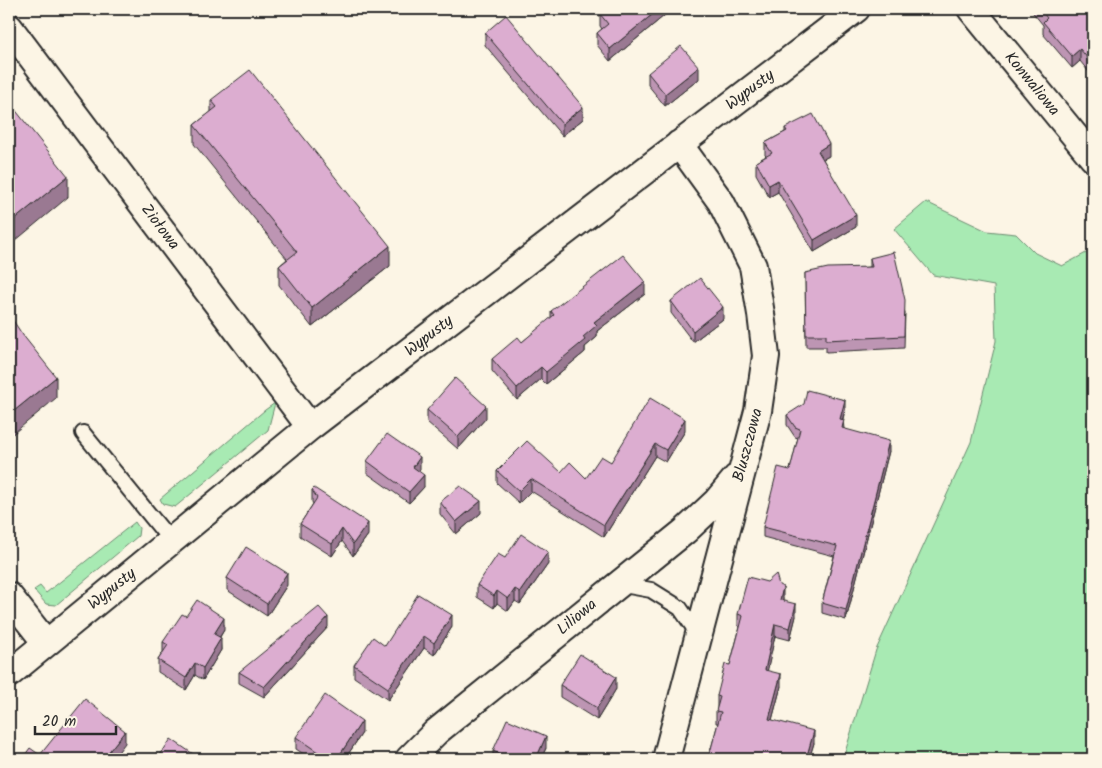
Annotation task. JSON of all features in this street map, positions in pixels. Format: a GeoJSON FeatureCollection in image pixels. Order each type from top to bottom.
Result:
{"type":"FeatureCollection","features":[{"type":"Feature","properties":{"kind":"street","name":"Wypusty"},"geometry":{"type":"LineString","coordinates":[[9,674],[310,427],[856,9]]}},
{"type":"Feature","properties":{"kind":"street","name":"Konwaliowa"},"geometry":{"type":"LineString","coordinates":[[971,9],[1093,158]]}},
{"type":"Feature","properties":{"kind":"street","name":"Ziołowa"},"geometry":{"type":"LineString","coordinates":[[9,27],[310,427]]}},
{"type":"Feature","properties":{"kind":"street","name":"Bluszczowa"},"geometry":{"type":"LineString","coordinates":[[666,759],[758,411],[766,356],[753,266],[721,202],[679,144]]}},
{"type":"Feature","properties":{"kind":"street","name":"Liliowa"},"geometry":{"type":"LineString","coordinates":[[409,759],[436,732],[685,531],[716,502],[741,472]]}},
{"type":"Feature","properties":{"kind":"street"},"geometry":{"type":"LineString","coordinates":[[9,596],[46,643]]}},
{"type":"Feature","properties":{"kind":"lane"},"geometry":{"type":"LineString","coordinates":[[83,433],[171,540]]}},
{"type":"Feature","properties":{"kind":"lane"},"geometry":{"type":"LineString","coordinates":[[617,584],[651,590],[680,608],[698,634]]}},
{"type":"Feature","properties":{"kind":"green space"},"geometry":{"type":"Polygon","coordinates":[[[926,202],[987,231],[1016,234],[1035,253],[1062,266],[1086,253],[1093,257],[1093,759],[843,759],[876,650],[971,442],[996,341],[994,286],[933,275],[894,229],[926,202]]]}},
{"type":"Feature","properties":{"kind":"green space"},"geometry":{"type":"Polygon","coordinates":[[[275,403],[268,430],[175,507],[163,504],[160,499],[275,403]]]}},
{"type":"Feature","properties":{"kind":"green space"},"geometry":{"type":"Polygon","coordinates":[[[135,522],[139,528],[138,536],[56,605],[46,604],[34,590],[40,586],[46,593],[135,522]]]}},
{"type":"Feature","properties":{"kind":"building"},"geometry":{"type":"Polygon","coordinates":[[[606,9],[659,9],[610,49],[597,33],[608,24],[600,14],[606,9]]]}},
{"type":"Feature","properties":{"kind":"building"},"geometry":{"type":"Polygon","coordinates":[[[1040,9],[1093,9],[1093,65],[1080,49],[1072,56],[1043,22],[1047,18],[1040,9]]]}},
{"type":"Feature","properties":{"kind":"building"},"geometry":{"type":"Polygon","coordinates":[[[506,15],[583,107],[562,124],[485,33],[506,15]]]}},
{"type":"Feature","properties":{"kind":"building"},"geometry":{"type":"Polygon","coordinates":[[[681,46],[699,67],[665,94],[648,73],[681,46]]]}},
{"type":"Feature","properties":{"kind":"building"},"geometry":{"type":"Polygon","coordinates":[[[250,70],[390,246],[312,308],[279,266],[297,252],[194,125],[217,107],[211,100],[250,70]]]}},
{"type":"Feature","properties":{"kind":"building"},"geometry":{"type":"Polygon","coordinates":[[[13,107],[68,176],[9,224],[9,110],[13,107]]]}},
{"type":"Feature","properties":{"kind":"building"},"geometry":{"type":"Polygon","coordinates":[[[813,114],[829,144],[818,151],[856,215],[814,240],[778,180],[769,185],[756,162],[772,153],[765,143],[787,131],[785,128],[813,114]]]}},
{"type":"Feature","properties":{"kind":"building"},"geometry":{"type":"Polygon","coordinates":[[[894,252],[905,300],[904,336],[826,340],[826,335],[806,335],[805,273],[828,268],[872,267],[870,258],[894,252]]]}},
{"type":"Feature","properties":{"kind":"building"},"geometry":{"type":"Polygon","coordinates":[[[623,255],[645,282],[594,322],[597,325],[583,337],[585,340],[546,372],[541,367],[517,388],[492,359],[518,337],[522,342],[554,315],[551,311],[623,255]]]}},
{"type":"Feature","properties":{"kind":"building"},"geometry":{"type":"Polygon","coordinates":[[[700,278],[723,307],[693,331],[671,301],[700,278]]]}},
{"type":"Feature","properties":{"kind":"building"},"geometry":{"type":"Polygon","coordinates":[[[9,315],[56,377],[9,415],[9,315]]]}},
{"type":"Feature","properties":{"kind":"building"},"geometry":{"type":"Polygon","coordinates":[[[455,378],[486,406],[458,437],[427,410],[455,378]]]}},
{"type":"Feature","properties":{"kind":"building"},"geometry":{"type":"Polygon","coordinates":[[[807,390],[845,400],[840,419],[844,420],[842,428],[889,441],[846,610],[822,603],[837,546],[763,527],[778,467],[790,470],[800,429],[795,427],[787,415],[804,404],[807,390]]]}},
{"type":"Feature","properties":{"kind":"building"},"geometry":{"type":"Polygon","coordinates":[[[650,398],[685,419],[666,450],[655,444],[604,525],[531,479],[519,491],[497,471],[527,441],[561,472],[570,462],[586,478],[601,456],[611,462],[650,398]]]}},
{"type":"Feature","properties":{"kind":"building"},"geometry":{"type":"Polygon","coordinates":[[[387,434],[420,457],[413,467],[424,475],[409,492],[367,461],[387,434]]]}},
{"type":"Feature","properties":{"kind":"building"},"geometry":{"type":"Polygon","coordinates":[[[460,486],[481,501],[456,522],[440,502],[460,486]]]}},
{"type":"Feature","properties":{"kind":"building"},"geometry":{"type":"Polygon","coordinates":[[[314,488],[368,523],[353,544],[342,529],[332,544],[300,524],[317,498],[312,490],[314,488]]]}},
{"type":"Feature","properties":{"kind":"building"},"geometry":{"type":"Polygon","coordinates":[[[521,534],[548,552],[520,592],[515,589],[508,599],[497,591],[494,596],[477,585],[498,554],[505,558],[521,534]]]}},
{"type":"Feature","properties":{"kind":"building"},"geometry":{"type":"Polygon","coordinates":[[[246,547],[287,573],[267,604],[227,578],[246,547]]]}},
{"type":"Feature","properties":{"kind":"building"},"geometry":{"type":"Polygon","coordinates":[[[776,574],[779,585],[783,587],[780,600],[796,604],[790,628],[775,624],[765,670],[781,674],[769,719],[814,731],[806,759],[703,759],[704,755],[709,756],[721,712],[716,711],[720,697],[717,696],[725,664],[730,665],[743,616],[738,614],[748,577],[767,582],[776,574]]]}},
{"type":"Feature","properties":{"kind":"building"},"geometry":{"type":"Polygon","coordinates":[[[418,594],[452,615],[434,643],[424,636],[388,688],[354,665],[373,637],[385,646],[418,594]]]}},
{"type":"Feature","properties":{"kind":"building"},"geometry":{"type":"Polygon","coordinates":[[[197,600],[224,618],[214,634],[221,638],[203,668],[195,663],[186,678],[158,660],[168,645],[163,642],[182,614],[186,616],[197,600]]]}},
{"type":"Feature","properties":{"kind":"building"},"geometry":{"type":"Polygon","coordinates":[[[319,607],[328,617],[264,687],[239,672],[319,607]]]}},
{"type":"Feature","properties":{"kind":"building"},"geometry":{"type":"Polygon","coordinates":[[[580,654],[616,677],[597,708],[560,685],[580,654]]]}},
{"type":"Feature","properties":{"kind":"building"},"geometry":{"type":"Polygon","coordinates":[[[325,695],[362,721],[337,759],[328,759],[296,737],[325,695]]]}},
{"type":"Feature","properties":{"kind":"building"},"geometry":{"type":"Polygon","coordinates":[[[85,699],[125,731],[103,759],[22,759],[30,748],[40,755],[85,699]]]}},
{"type":"Feature","properties":{"kind":"building"},"geometry":{"type":"Polygon","coordinates":[[[507,719],[546,736],[536,759],[511,759],[493,751],[507,719]]]}},
{"type":"Feature","properties":{"kind":"building"},"geometry":{"type":"Polygon","coordinates":[[[171,739],[199,758],[159,759],[171,739]]]}}]}
